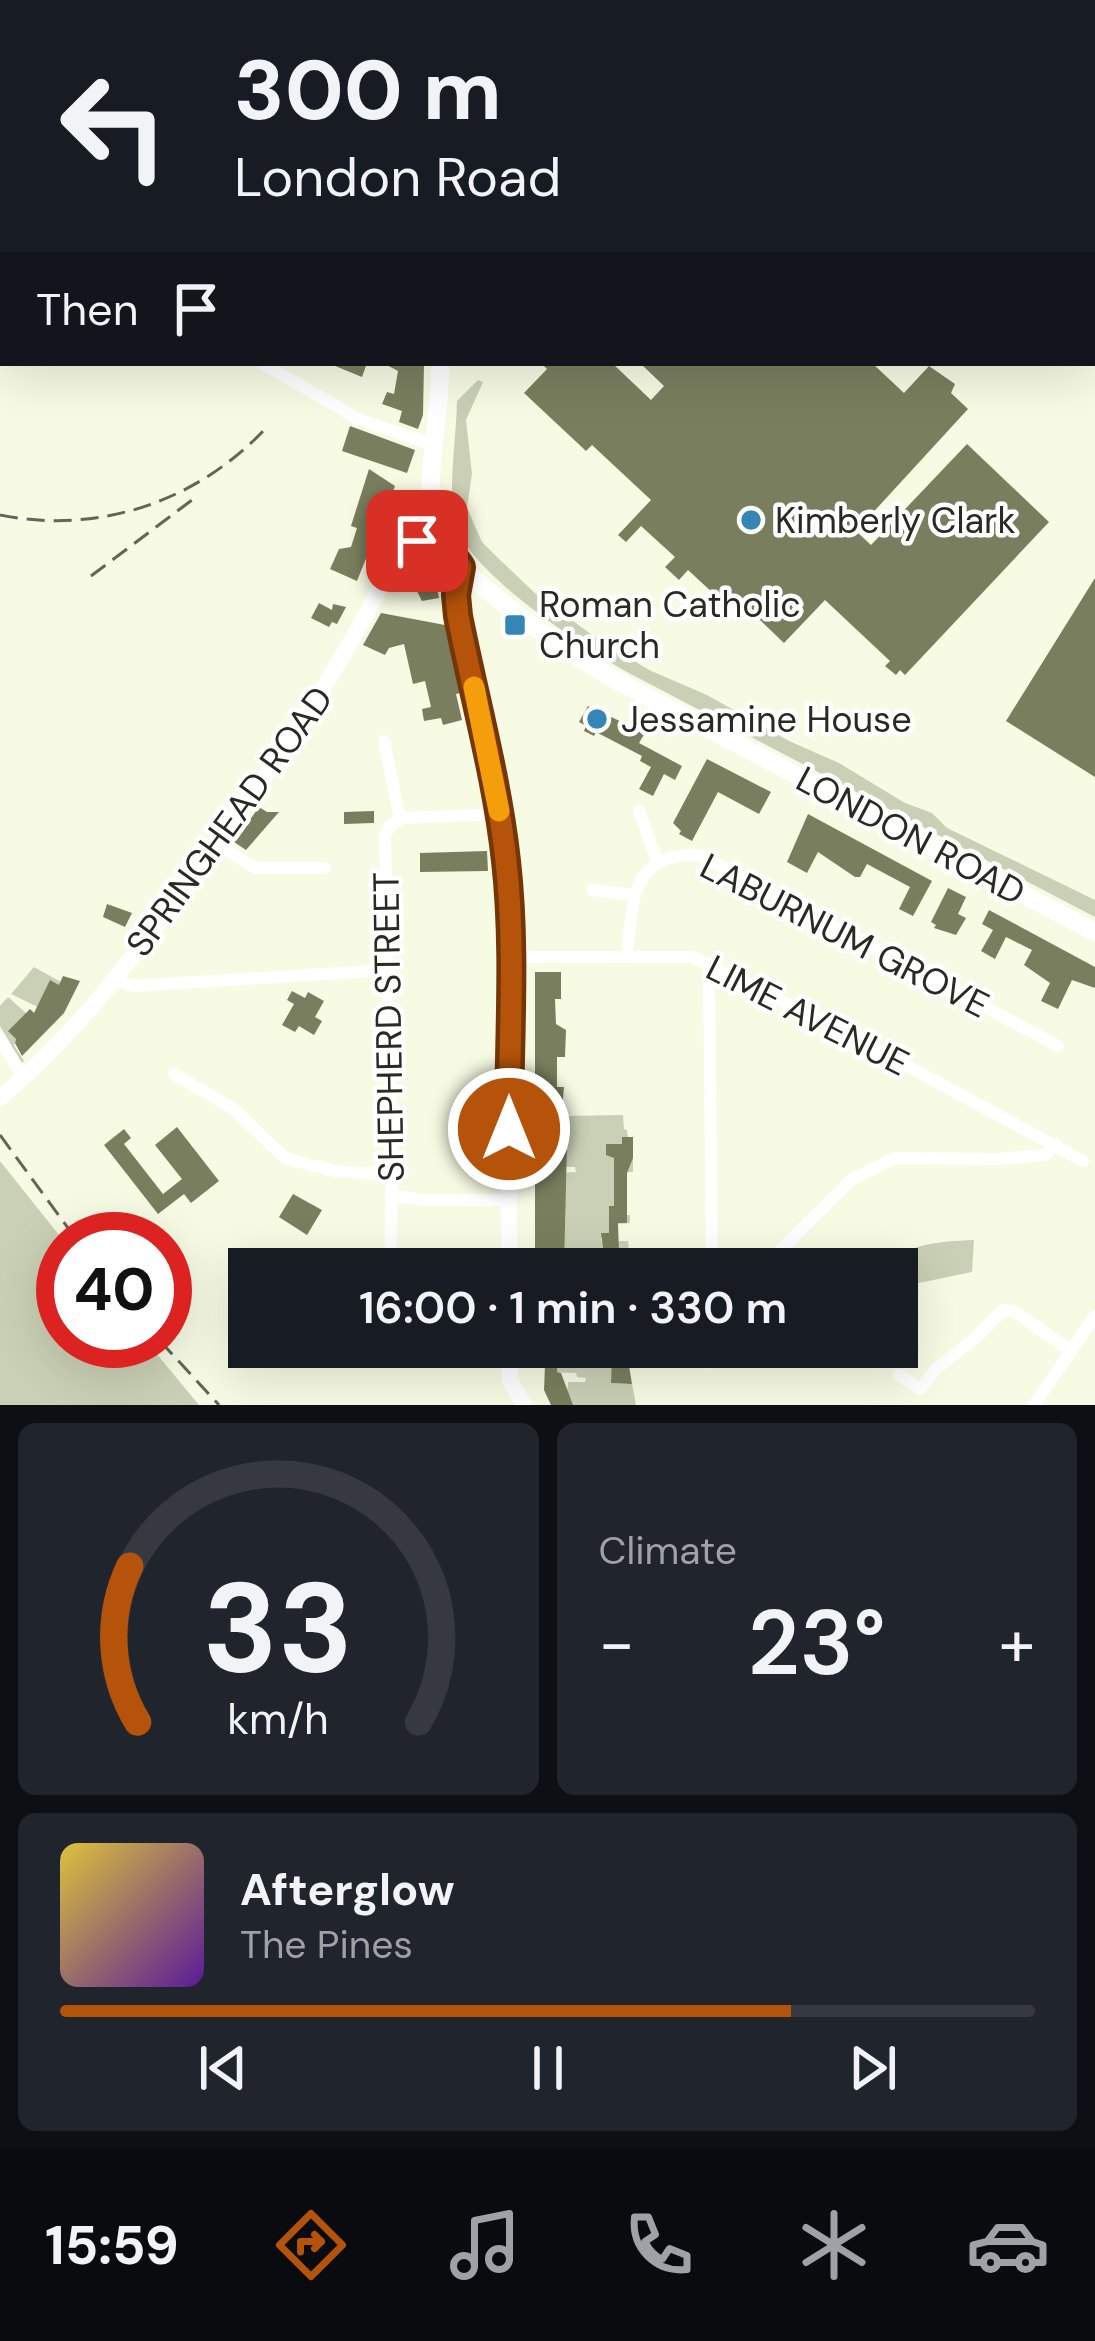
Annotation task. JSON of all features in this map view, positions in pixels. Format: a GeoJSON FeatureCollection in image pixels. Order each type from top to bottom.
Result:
{"type":"FeatureCollection","features":[{"type":"Feature","properties":{"kind":"main road"},"geometry":{"type":"LineString","coordinates":[[436,532],[432,490],[440,366]]}},
{"type":"Feature","properties":{"kind":"main road","name":"LONDON ROAD"},"geometry":{"type":"LineString","coordinates":[[436,532],[461,567],[610,677],[1095,932]]}},
{"type":"Feature","properties":{"kind":"street"},"geometry":{"type":"LineString","coordinates":[[267,366],[358,419],[436,446]]}},
{"type":"Feature","properties":{"kind":"street","name":"SPRINGHEAD ROAD"},"geometry":{"type":"LineString","coordinates":[[12,1088],[73,1031],[217,844],[338,667],[394,557],[436,532]]}},
{"type":"Feature","properties":{"kind":"street"},"geometry":{"type":"LineString","coordinates":[[461,567],[456,595],[507,873],[509,1248]]}},
{"type":"Feature","properties":{"kind":"street"},"geometry":{"type":"LineString","coordinates":[[459,604],[480,582]]}},
{"type":"Feature","properties":{"kind":"street"},"geometry":{"type":"LineString","coordinates":[[384,741],[400,819]]}},
{"type":"Feature","properties":{"kind":"street"},"geometry":{"type":"LineString","coordinates":[[639,811],[657,860]]}},
{"type":"Feature","properties":{"kind":"street","name":"SHEPHERD STREET"},"geometry":{"type":"LineString","coordinates":[[391,1248],[385,842],[389,827],[400,819],[499,814]]}},
{"type":"Feature","properties":{"kind":"street"},"geometry":{"type":"LineString","coordinates":[[217,844],[255,868],[325,868]]}},
{"type":"Feature","properties":{"kind":"street","name":"LABURNUM GROVE"},"geometry":{"type":"LineString","coordinates":[[627,955],[634,895],[645,870],[677,854],[700,855],[1058,1046]]}},
{"type":"Feature","properties":{"kind":"street"},"geometry":{"type":"LineString","coordinates":[[592,890],[634,895]]}},
{"type":"Feature","properties":{"kind":"street","name":"LIME AVENUE"},"geometry":{"type":"LineString","coordinates":[[510,957],[692,956],[1083,1160]]}},
{"type":"Feature","properties":{"kind":"street"},"geometry":{"type":"LineString","coordinates":[[709,964],[712,1248]]}},
{"type":"Feature","properties":{"kind":"street"},"geometry":{"type":"LineString","coordinates":[[114,981],[134,986],[388,970]]}},
{"type":"Feature","properties":{"kind":"street"},"geometry":{"type":"LineString","coordinates":[[0,1040],[12,1088]]}},
{"type":"Feature","properties":{"kind":"street"},"geometry":{"type":"LineString","coordinates":[[165,1089],[177,1075],[234,1109],[281,1156],[334,1171],[392,1174]]}},
{"type":"Feature","properties":{"kind":"street"},"geometry":{"type":"LineString","coordinates":[[783,1248],[851,1180],[895,1158],[1046,1155],[1056,1144]]}},
{"type":"Feature","properties":{"kind":"street"},"geometry":{"type":"LineString","coordinates":[[392,1196],[509,1200]]}},
{"type":"Feature","properties":{"kind":"street"},"geometry":{"type":"LineString","coordinates":[[898,1375],[918,1394],[936,1369],[1001,1310],[1014,1311],[1071,1351]]}},
{"type":"Feature","properties":{"kind":"street"},"geometry":{"type":"LineString","coordinates":[[1034,1405],[1095,1316]]}},
{"type":"Feature","properties":{"kind":"street"},"geometry":{"type":"LineString","coordinates":[[510,1368],[517,1402]]}},
{"type":"Feature","properties":{"kind":"green space"},"geometry":{"type":"Polygon","coordinates":[[[478,380],[483,382],[466,420],[472,474],[467,508],[482,542],[536,594],[649,670],[839,763],[905,803],[932,813],[947,828],[1095,900],[1095,917],[625,671],[504,586],[466,544],[453,512],[457,401],[478,380]]]}},
{"type":"Feature","properties":{"kind":"green space"},"geometry":{"type":"Polygon","coordinates":[[[34,967],[61,982],[60,986],[50,981],[45,990],[50,993],[41,999],[48,1012],[11,994],[34,967]]]}},
{"type":"Feature","properties":{"kind":"green space"},"geometry":{"type":"Polygon","coordinates":[[[8,997],[26,1013],[14,1045],[22,1063],[0,1026],[0,1006],[8,997]]]}},
{"type":"Feature","properties":{"kind":"green space"},"geometry":{"type":"Polygon","coordinates":[[[623,1115],[624,1129],[633,1137],[633,1172],[614,1173],[614,1206],[609,1206],[609,1214],[630,1215],[630,1223],[617,1224],[617,1233],[602,1233],[601,1241],[628,1241],[629,1248],[563,1248],[559,1173],[576,1172],[575,1167],[558,1167],[567,1144],[557,1144],[559,1116],[623,1115]]]}},
{"type":"Feature","properties":{"kind":"green space"},"geometry":{"type":"Polygon","coordinates":[[[0,1161],[41,1212],[36,1212],[36,1368],[168,1368],[199,1405],[0,1405],[0,1161]]]}},
{"type":"Feature","properties":{"kind":"green space"},"geometry":{"type":"Polygon","coordinates":[[[974,1240],[972,1272],[918,1283],[918,1248],[913,1248],[974,1240]]]}},
{"type":"Feature","properties":{"kind":"green space"},"geometry":{"type":"Polygon","coordinates":[[[547,1368],[620,1368],[611,1369],[611,1383],[632,1384],[636,1405],[573,1405],[568,1382],[585,1382],[586,1378],[546,1372],[547,1368]]]}},
{"type":"Feature","properties":{"kind":"building"},"geometry":{"type":"Polygon","coordinates":[[[335,366],[366,366],[362,377],[335,366]]]}},
{"type":"Feature","properties":{"kind":"building"},"geometry":{"type":"Polygon","coordinates":[[[389,366],[424,366],[423,415],[418,429],[399,422],[402,411],[382,404],[387,392],[394,394],[398,371],[389,366]]]}},
{"type":"Feature","properties":{"kind":"building","name":"Kimberly Clark"},"geometry":{"type":"Polygon","coordinates":[[[544,366],[615,366],[651,400],[664,386],[643,366],[875,366],[904,393],[929,366],[955,384],[951,393],[968,409],[856,531],[871,545],[967,444],[1049,522],[905,675],[900,670],[896,675],[885,666],[890,661],[825,600],[784,643],[737,598],[728,607],[688,570],[679,580],[665,567],[675,557],[641,526],[626,542],[618,535],[651,500],[592,445],[586,451],[524,393],[547,369],[544,366]]]}},
{"type":"Feature","properties":{"kind":"building"},"geometry":{"type":"Polygon","coordinates":[[[350,426],[415,450],[407,473],[342,451],[350,426]]]}},
{"type":"Feature","properties":{"kind":"building"},"geometry":{"type":"Polygon","coordinates":[[[369,469],[395,486],[357,581],[330,569],[339,549],[351,547],[357,528],[351,526],[369,469]]]}},
{"type":"Feature","properties":{"kind":"building"},"geometry":{"type":"Polygon","coordinates":[[[431,563],[439,598],[422,601],[417,591],[411,592],[403,569],[431,563]]]}},
{"type":"Feature","properties":{"kind":"building"},"geometry":{"type":"Polygon","coordinates":[[[1095,578],[1095,777],[1006,721],[1095,578]]]}},
{"type":"Feature","properties":{"kind":"building"},"geometry":{"type":"Polygon","coordinates":[[[319,603],[332,610],[333,604],[346,607],[337,624],[332,622],[329,627],[311,618],[319,603]]]}},
{"type":"Feature","properties":{"kind":"building"},"geometry":{"type":"Polygon","coordinates":[[[381,613],[445,625],[462,720],[443,725],[441,718],[424,721],[422,709],[431,707],[425,681],[413,684],[404,644],[389,648],[385,655],[363,645],[381,613]]]}},
{"type":"Feature","properties":{"kind":"building"},"geometry":{"type":"Polygon","coordinates":[[[588,706],[645,733],[639,743],[682,766],[675,780],[664,774],[653,796],[639,789],[651,767],[640,761],[642,756],[596,732],[594,736],[584,731],[586,726],[579,722],[588,706]]]}},
{"type":"Feature","properties":{"kind":"building"},"geometry":{"type":"Polygon","coordinates":[[[707,759],[771,792],[759,814],[718,792],[692,841],[679,834],[673,823],[707,759]]]}},
{"type":"Feature","properties":{"kind":"building"},"geometry":{"type":"Polygon","coordinates":[[[259,807],[279,812],[246,850],[234,842],[259,807]]]}},
{"type":"Feature","properties":{"kind":"building"},"geometry":{"type":"Polygon","coordinates":[[[374,811],[374,823],[344,824],[344,812],[374,811]]]}},
{"type":"Feature","properties":{"kind":"building"},"geometry":{"type":"Polygon","coordinates":[[[808,814],[932,881],[913,916],[899,909],[910,887],[867,864],[860,877],[855,877],[818,852],[807,873],[787,862],[808,814]]]}},
{"type":"Feature","properties":{"kind":"building"},"geometry":{"type":"Polygon","coordinates":[[[487,851],[488,871],[420,872],[420,853],[487,851]]]}},
{"type":"Feature","properties":{"kind":"building"},"geometry":{"type":"Polygon","coordinates":[[[948,888],[966,897],[958,914],[966,918],[956,935],[934,928],[931,922],[948,888]]]}},
{"type":"Feature","properties":{"kind":"building"},"geometry":{"type":"Polygon","coordinates":[[[107,904],[132,913],[125,927],[103,917],[107,904]]]}},
{"type":"Feature","properties":{"kind":"building"},"geometry":{"type":"Polygon","coordinates":[[[989,910],[1095,967],[1095,988],[1072,980],[1058,1009],[1041,1001],[1050,983],[1024,965],[1032,950],[1006,937],[995,959],[981,951],[993,930],[982,924],[989,910]]]}},
{"type":"Feature","properties":{"kind":"building"},"geometry":{"type":"Polygon","coordinates":[[[535,972],[561,972],[561,999],[555,999],[556,1024],[566,1030],[565,1057],[557,1057],[557,1087],[564,1087],[559,1144],[567,1144],[564,1248],[535,1248],[535,972]]]}},
{"type":"Feature","properties":{"kind":"building"},"geometry":{"type":"Polygon","coordinates":[[[63,976],[80,981],[64,1013],[22,1056],[8,1031],[30,1009],[34,1013],[50,980],[59,985],[63,976]]]}},
{"type":"Feature","properties":{"kind":"building"},"geometry":{"type":"Polygon","coordinates":[[[292,991],[305,998],[308,992],[324,1001],[315,1017],[322,1021],[314,1035],[299,1026],[295,1032],[282,1025],[294,1004],[287,1000],[292,991]]]}},
{"type":"Feature","properties":{"kind":"building"},"geometry":{"type":"Polygon","coordinates":[[[177,1127],[219,1181],[191,1203],[184,1194],[156,1212],[104,1145],[124,1129],[131,1138],[124,1144],[163,1194],[182,1179],[155,1145],[177,1127]]]}},
{"type":"Feature","properties":{"kind":"building"},"geometry":{"type":"Polygon","coordinates":[[[622,1137],[633,1137],[627,1223],[618,1223],[619,1248],[603,1248],[601,1233],[609,1233],[609,1206],[614,1206],[614,1158],[606,1155],[606,1144],[622,1144],[622,1137]]]}},
{"type":"Feature","properties":{"kind":"building"},"geometry":{"type":"Polygon","coordinates":[[[293,1194],[322,1210],[307,1235],[279,1217],[293,1194]]]}},
{"type":"Feature","properties":{"kind":"building"},"geometry":{"type":"Polygon","coordinates":[[[545,1368],[557,1368],[573,1405],[551,1405],[544,1390],[545,1368]]]}},
{"type":"Feature","properties":{"kind":"building"},"geometry":{"type":"Polygon","coordinates":[[[611,1368],[629,1368],[632,1384],[611,1383],[611,1368]]]}},
{"type":"Feature","properties":{"kind":"railway"},"geometry":{"type":"LineString","coordinates":[[0,515],[74,520],[145,506],[210,475],[267,427]]}},
{"type":"Feature","properties":{"kind":"railway"},"geometry":{"type":"LineString","coordinates":[[91,576],[196,497]]}},
{"type":"Feature","properties":{"kind":"railway"},"geometry":{"type":"LineString","coordinates":[[0,1135],[56,1212]]}},
{"type":"Feature","properties":{"kind":"railway"},"geometry":{"type":"LineString","coordinates":[[185,1368],[219,1405]]}},
{"type":"Feature","properties":{"kind":"slow traffic"},"geometry":{"type":"LineString","coordinates":[[474,687],[499,811]]}},
{"type":"Feature","properties":{"kind":"place","name":"Kimberly Clark"},"geometry":{"type":"Point","coordinates":[751,520]}},
{"type":"Feature","properties":{"kind":"place","name":"Roman Catholic Church"},"geometry":{"type":"Point","coordinates":[515,625]}},
{"type":"Feature","properties":{"kind":"place","name":"Jessamine House"},"geometry":{"type":"Point","coordinates":[597,719]}},
{"type":"Feature","properties":{"kind":"route"},"geometry":{"type":"LineString","coordinates":[[417,541],[436,532],[461,567],[458,616],[490,758],[506,860],[509,1129]]}}]}
